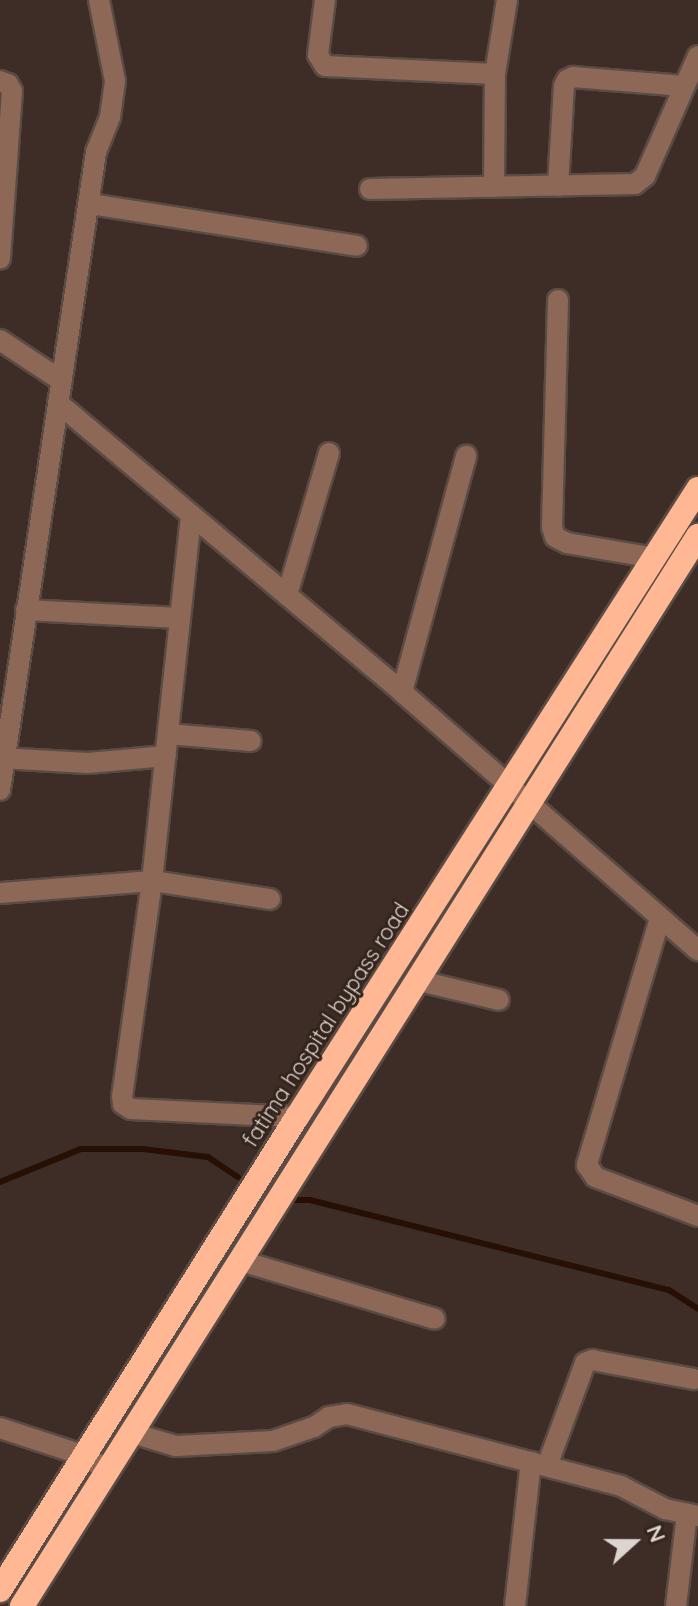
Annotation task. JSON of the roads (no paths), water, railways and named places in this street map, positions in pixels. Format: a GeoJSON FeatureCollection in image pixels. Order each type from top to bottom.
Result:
{"type":"FeatureCollection","features":[{"type":"Feature","properties":{"kind":"highway","name":"fatima hospital bypass road"},"geometry":{"type":"LineString","coordinates":[[0,1590],[297,1117],[698,489]]}},
{"type":"Feature","properties":{"kind":"highway"},"geometry":{"type":"LineString","coordinates":[[22,1606],[420,981],[528,803],[698,536]]}},
{"type":"Feature","properties":{"kind":"highway"},"geometry":{"type":"LineString","coordinates":[[354,1031],[377,1048]]}},
{"type":"Feature","properties":{"kind":"street"},"geometry":{"type":"LineString","coordinates":[[0,790],[2,758],[96,152],[110,117],[115,81],[101,10],[117,0]]}},
{"type":"Feature","properties":{"kind":"street"},"geometry":{"type":"LineString","coordinates":[[325,0],[318,55],[325,66],[495,74]]}},
{"type":"Feature","properties":{"kind":"street"},"geometry":{"type":"LineString","coordinates":[[494,187],[495,74],[507,0]]}},
{"type":"Feature","properties":{"kind":"street"},"geometry":{"type":"LineString","coordinates":[[370,189],[558,186],[641,181],[698,56]]}},
{"type":"Feature","properties":{"kind":"street"},"geometry":{"type":"LineString","coordinates":[[558,186],[564,86],[567,80],[573,77],[684,86]]}},
{"type":"Feature","properties":{"kind":"street"},"geometry":{"type":"LineString","coordinates":[[0,81],[8,84],[12,91],[0,259]]}},
{"type":"Feature","properties":{"kind":"street"},"geometry":{"type":"LineString","coordinates":[[90,204],[357,246]]}},
{"type":"Feature","properties":{"kind":"street"},"geometry":{"type":"LineString","coordinates":[[558,300],[552,527],[555,537],[567,543],[655,558]]}},
{"type":"Feature","properties":{"kind":"street"},"geometry":{"type":"LineString","coordinates":[[0,340],[62,381]]}},
{"type":"Feature","properties":{"kind":"street"},"geometry":{"type":"LineString","coordinates":[[58,403],[402,692],[698,950]]}},
{"type":"Feature","properties":{"kind":"street"},"geometry":{"type":"LineString","coordinates":[[287,595],[329,453]]}},
{"type":"Feature","properties":{"kind":"street"},"geometry":{"type":"LineString","coordinates":[[402,692],[466,456]]}},
{"type":"Feature","properties":{"kind":"street"},"geometry":{"type":"LineString","coordinates":[[191,515],[152,881],[123,1104],[131,1109],[297,1117]]}},
{"type":"Feature","properties":{"kind":"street"},"geometry":{"type":"LineString","coordinates":[[26,610],[180,618]]}},
{"type":"Feature","properties":{"kind":"street"},"geometry":{"type":"LineString","coordinates":[[168,734],[251,741]]}},
{"type":"Feature","properties":{"kind":"street"},"geometry":{"type":"LineString","coordinates":[[2,758],[88,763],[166,756]]}},
{"type":"Feature","properties":{"kind":"street"},"geometry":{"type":"LineString","coordinates":[[0,893],[152,881],[270,899]]}},
{"type":"Feature","properties":{"kind":"street"},"geometry":{"type":"LineString","coordinates":[[660,918],[587,1165],[595,1177],[698,1216]]}},
{"type":"Feature","properties":{"kind":"street"},"geometry":{"type":"LineString","coordinates":[[420,981],[499,1000]]}},
{"type":"Feature","properties":{"kind":"street"},"geometry":{"type":"LineString","coordinates":[[241,1261],[435,1319]]}},
{"type":"Feature","properties":{"kind":"street"},"geometry":{"type":"LineString","coordinates":[[515,1606],[539,1464],[585,1363],[592,1360],[694,1379]]}},
{"type":"Feature","properties":{"kind":"street"},"geometry":{"type":"LineString","coordinates":[[132,1433],[176,1446],[273,1441],[314,1427],[329,1417],[347,1414],[621,1486],[665,1509],[693,1515],[676,1606]]}},
{"type":"Feature","properties":{"kind":"street"},"geometry":{"type":"LineString","coordinates":[[0,1428],[85,1456],[108,1471]]}},
{"type":"Feature","properties":{"kind":"waterway"},"geometry":{"type":"LineString","coordinates":[[0,1182],[81,1149],[143,1149],[208,1157],[238,1177]]}},
{"type":"Feature","properties":{"kind":"waterway"},"geometry":{"type":"LineString","coordinates":[[291,1200],[310,1200],[669,1290],[698,1309]]}}]}
